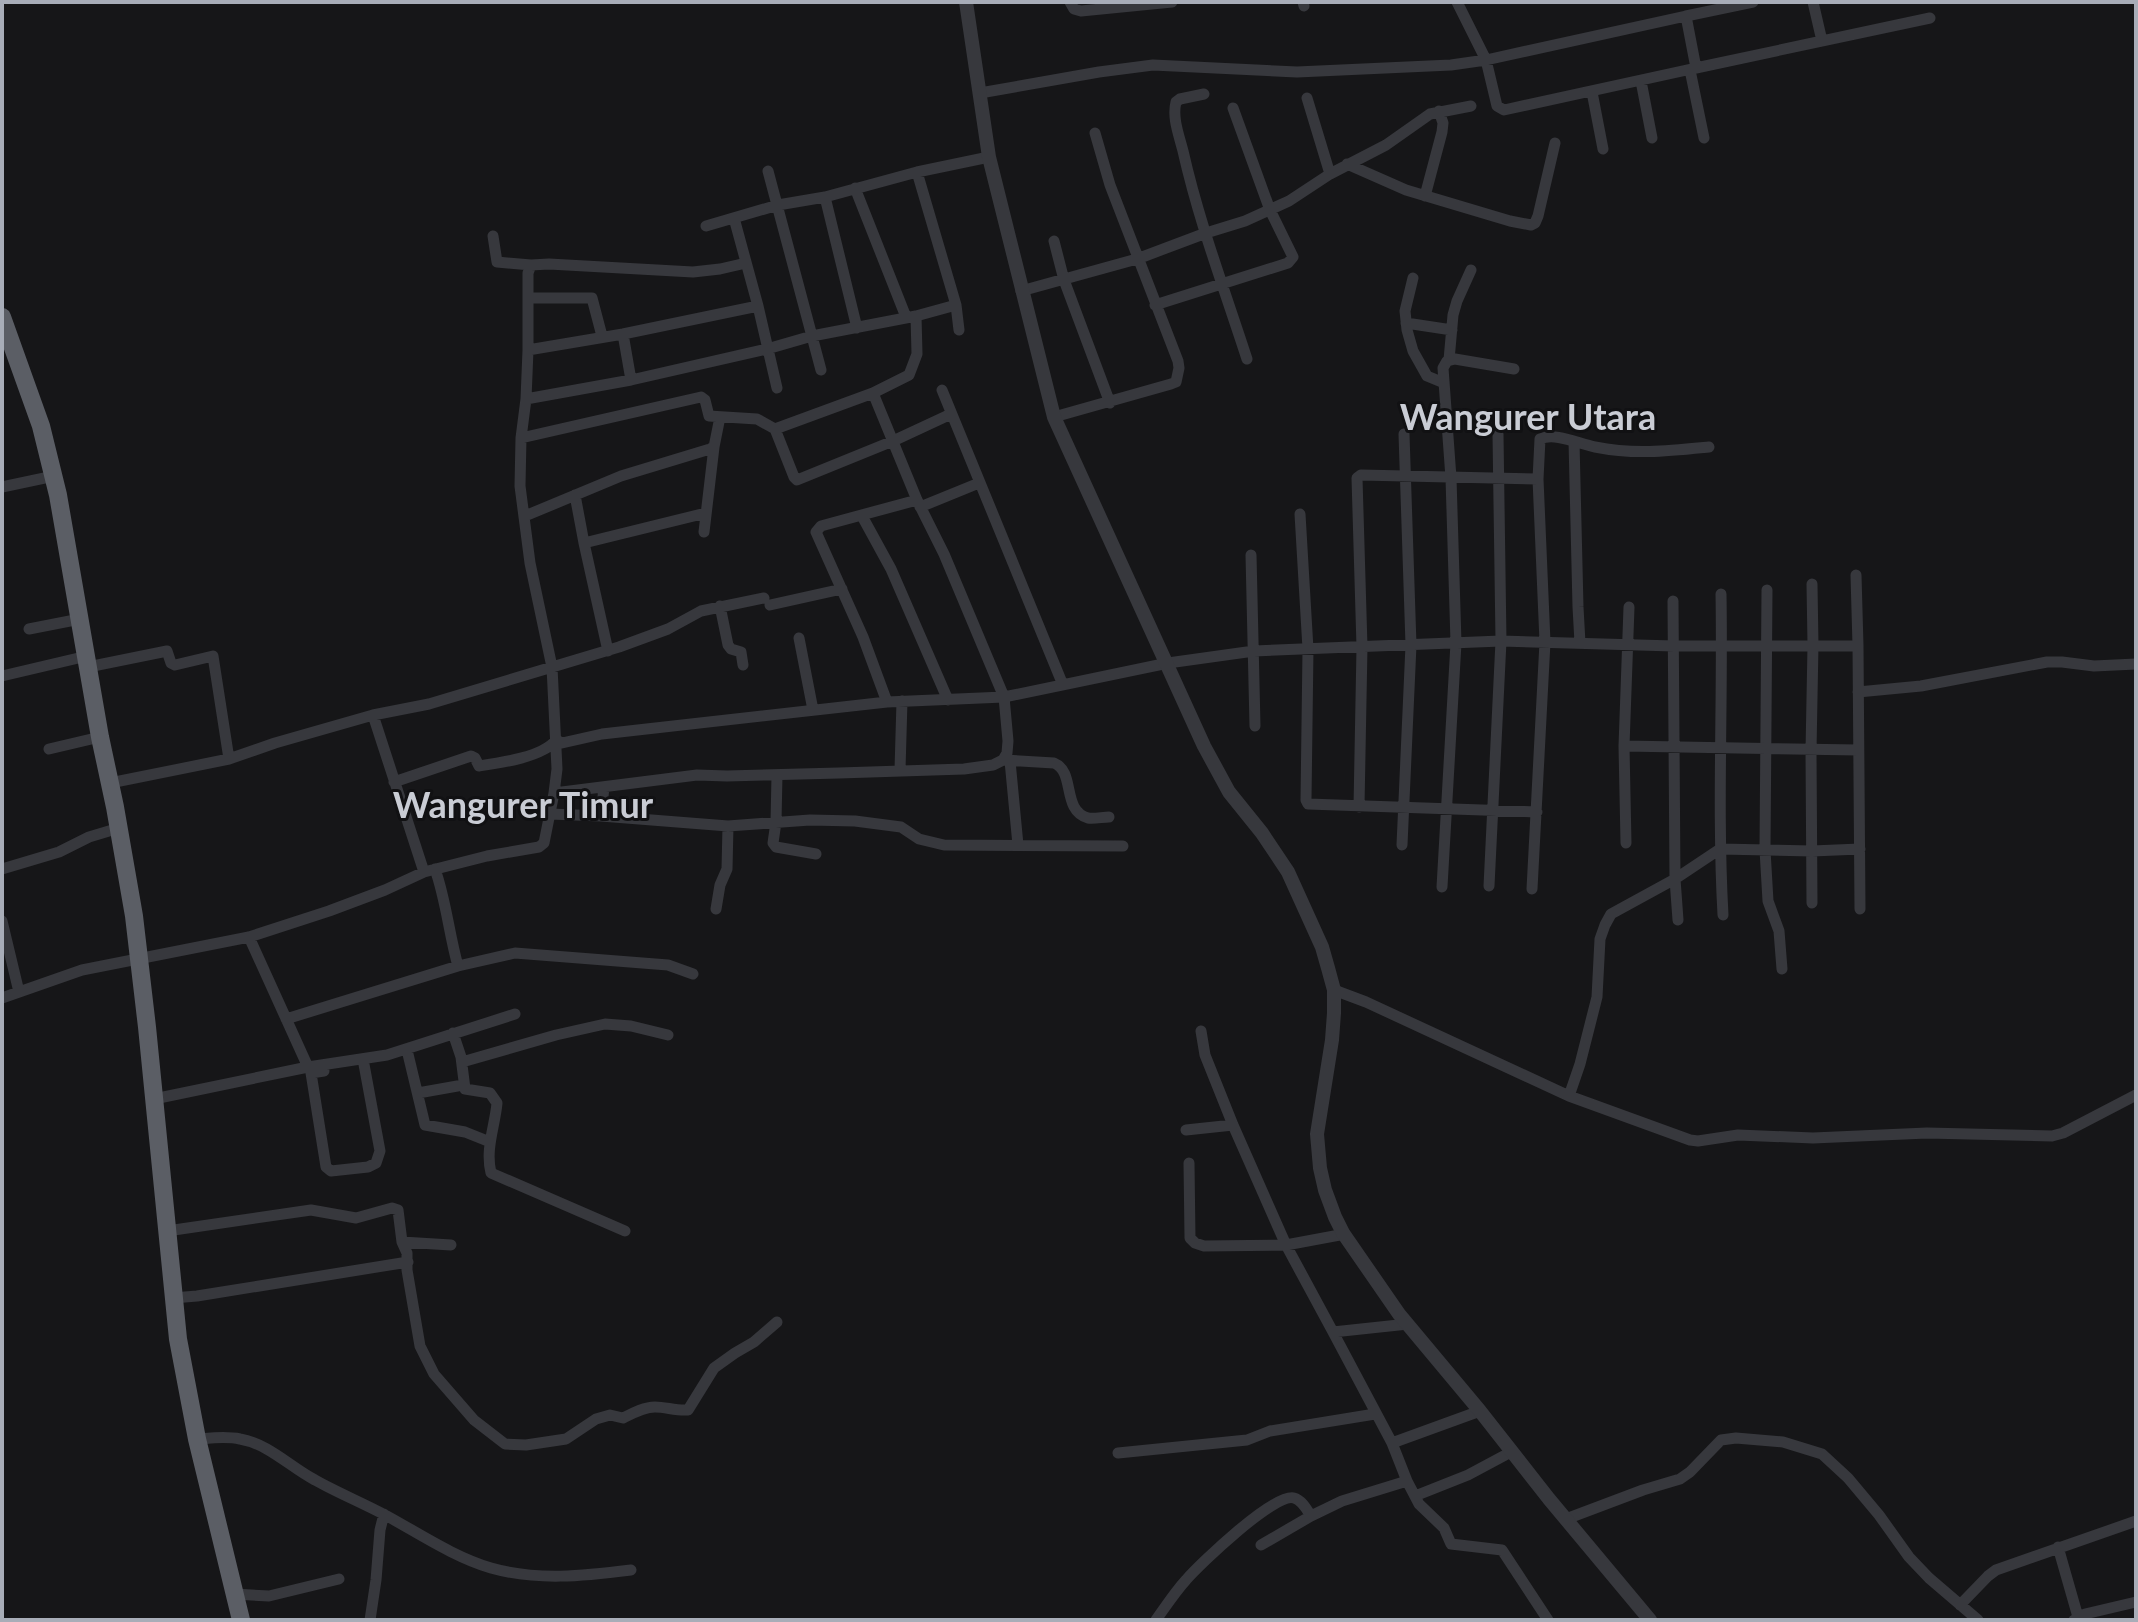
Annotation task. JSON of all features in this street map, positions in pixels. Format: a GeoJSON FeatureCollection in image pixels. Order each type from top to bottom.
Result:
{"type":"FeatureCollection","features":[{"type":"Feature","properties":{"kind":"highway"},"geometry":{"type":"LineString","coordinates":[[2,317],[41,426],[54,476],[119,828],[139,958],[178,1339],[197,1439],[241,1620]]}},
{"type":"Feature","properties":{"kind":"street"},"geometry":{"type":"LineString","coordinates":[[966,2],[989,157],[1054,417],[1204,746],[1229,792],[1262,833],[1294,884],[1322,947],[1334,990],[1332,1040],[1319,1110],[1317,1151],[1325,1190],[1335,1217],[1408,1324],[1648,1620]]}},
{"type":"Feature","properties":{"kind":"street"},"geometry":{"type":"LineString","coordinates":[[1070,2],[1074,9],[1081,11],[1172,2]]}},
{"type":"Feature","properties":{"kind":"street"},"geometry":{"type":"LineString","coordinates":[[1457,2],[1486,60],[1497,106],[1504,110],[1930,18]]}},
{"type":"Feature","properties":{"kind":"street"},"geometry":{"type":"LineString","coordinates":[[980,93],[1153,65],[1297,72],[1451,65],[1753,2]]}},
{"type":"Feature","properties":{"kind":"street"},"geometry":{"type":"LineString","coordinates":[[1813,2],[1822,41]]}},
{"type":"Feature","properties":{"kind":"street"},"geometry":{"type":"LineString","coordinates":[[1686,16],[1704,138]]}},
{"type":"Feature","properties":{"kind":"street"},"geometry":{"type":"LineString","coordinates":[[1641,81],[1652,138]]}},
{"type":"Feature","properties":{"kind":"street"},"geometry":{"type":"LineString","coordinates":[[1592,92],[1603,149]]}},
{"type":"Feature","properties":{"kind":"street"},"geometry":{"type":"LineString","coordinates":[[1204,94],[1180,99],[1176,102],[1175,115],[1185,162],[1247,359]]}},
{"type":"Feature","properties":{"kind":"street"},"geometry":{"type":"LineString","coordinates":[[1307,98],[1330,174]]}},
{"type":"Feature","properties":{"kind":"street"},"geometry":{"type":"LineString","coordinates":[[1021,291],[1137,259],[1245,221],[1306,191],[1347,164],[1386,145],[1421,120],[1439,111],[1471,106]]}},
{"type":"Feature","properties":{"kind":"street"},"geometry":{"type":"LineString","coordinates":[[1155,305],[1224,285],[1291,261],[1293,257],[1270,210],[1233,108]]}},
{"type":"Feature","properties":{"kind":"street"},"geometry":{"type":"LineString","coordinates":[[1425,196],[1442,132],[1439,111]]}},
{"type":"Feature","properties":{"kind":"street"},"geometry":{"type":"LineString","coordinates":[[1054,417],[1176,382],[1179,368],[1110,185],[1095,133]]}},
{"type":"Feature","properties":{"kind":"street"},"geometry":{"type":"LineString","coordinates":[[1347,164],[1406,190],[1531,225],[1538,216],[1555,143]]}},
{"type":"Feature","properties":{"kind":"street"},"geometry":{"type":"LineString","coordinates":[[706,226],[778,205],[825,197],[917,172],[989,157]]}},
{"type":"Feature","properties":{"kind":"street"},"geometry":{"type":"LineString","coordinates":[[768,171],[821,370]]}},
{"type":"Feature","properties":{"kind":"street"},"geometry":{"type":"LineString","coordinates":[[917,172],[956,305],[959,330]]}},
{"type":"Feature","properties":{"kind":"street"},"geometry":{"type":"LineString","coordinates":[[775,429],[873,393],[909,375],[915,365],[917,354],[911,316],[855,188]]}},
{"type":"Feature","properties":{"kind":"street"},"geometry":{"type":"LineString","coordinates":[[825,197],[857,328]]}},
{"type":"Feature","properties":{"kind":"street"},"geometry":{"type":"LineString","coordinates":[[734,218],[777,388]]}},
{"type":"Feature","properties":{"kind":"street"},"geometry":{"type":"LineString","coordinates":[[493,236],[497,262],[693,272],[746,263]]}},
{"type":"Feature","properties":{"kind":"street"},"geometry":{"type":"LineString","coordinates":[[1054,241],[1064,280],[1110,403]]}},
{"type":"Feature","properties":{"kind":"street"},"geometry":{"type":"LineString","coordinates":[[2,998],[82,970],[249,937],[329,911],[429,871],[539,847],[544,843],[557,769],[552,667],[530,563],[520,486],[528,350],[528,273],[531,265]]}},
{"type":"Feature","properties":{"kind":"street"},"geometry":{"type":"LineString","coordinates":[[1442,887],[1456,643],[1451,478],[1443,368],[1449,360],[1457,301],[1471,270]]}},
{"type":"Feature","properties":{"kind":"street"},"geometry":{"type":"LineString","coordinates":[[1413,278],[1405,311],[1413,351],[1427,376],[1444,383]]}},
{"type":"Feature","properties":{"kind":"street"},"geometry":{"type":"LineString","coordinates":[[528,298],[592,298],[602,336]]}},
{"type":"Feature","properties":{"kind":"street"},"geometry":{"type":"LineString","coordinates":[[526,399],[631,380],[956,305]]}},
{"type":"Feature","properties":{"kind":"street"},"geometry":{"type":"LineString","coordinates":[[528,350],[758,306]]}},
{"type":"Feature","properties":{"kind":"street"},"geometry":{"type":"LineString","coordinates":[[1406,323],[1452,330]]}},
{"type":"Feature","properties":{"kind":"street"},"geometry":{"type":"LineString","coordinates":[[623,334],[631,380]]}},
{"type":"Feature","properties":{"kind":"street"},"geometry":{"type":"LineString","coordinates":[[1449,360],[1514,369]]}},
{"type":"Feature","properties":{"kind":"street"},"geometry":{"type":"LineString","coordinates":[[942,390],[1063,685]]}},
{"type":"Feature","properties":{"kind":"street"},"geometry":{"type":"LineString","coordinates":[[873,393],[1004,697],[1008,741],[1006,760],[1018,845]]}},
{"type":"Feature","properties":{"kind":"street"},"geometry":{"type":"LineString","coordinates":[[521,438],[697,397],[705,400],[709,415],[757,419],[775,429],[797,480],[951,414]]}},
{"type":"Feature","properties":{"kind":"street"},"geometry":{"type":"LineString","coordinates":[[704,532],[720,417]]}},
{"type":"Feature","properties":{"kind":"street"},"geometry":{"type":"LineString","coordinates":[[1402,845],[1411,645],[1404,434]]}},
{"type":"Feature","properties":{"kind":"street"},"geometry":{"type":"LineString","coordinates":[[1489,886],[1501,641],[1498,434]]}},
{"type":"Feature","properties":{"kind":"street"},"geometry":{"type":"LineString","coordinates":[[1532,889],[1545,642],[1538,479],[1540,439],[1545,436],[1620,452],[1652,453],[1709,447]]}},
{"type":"Feature","properties":{"kind":"street"},"geometry":{"type":"LineString","coordinates":[[1574,441],[1580,643]]}},
{"type":"Feature","properties":{"kind":"street"},"geometry":{"type":"LineString","coordinates":[[525,516],[635,471],[714,447]]}},
{"type":"Feature","properties":{"kind":"street"},"geometry":{"type":"LineString","coordinates":[[1359,807],[1362,647],[1357,478],[1361,475],[1538,479]]}},
{"type":"Feature","properties":{"kind":"street"},"geometry":{"type":"LineString","coordinates":[[2,487],[54,476]]}},
{"type":"Feature","properties":{"kind":"street"},"geometry":{"type":"LineString","coordinates":[[887,702],[863,637],[816,532],[821,526],[918,503],[979,483]]}},
{"type":"Feature","properties":{"kind":"street"},"geometry":{"type":"LineString","coordinates":[[575,495],[608,651]]}},
{"type":"Feature","properties":{"kind":"street"},"geometry":{"type":"LineString","coordinates":[[584,543],[706,513]]}},
{"type":"Feature","properties":{"kind":"street"},"geometry":{"type":"LineString","coordinates":[[1300,514],[1308,649],[1307,803],[1312,806],[1537,812]]}},
{"type":"Feature","properties":{"kind":"street"},"geometry":{"type":"LineString","coordinates":[[862,516],[891,569],[948,700]]}},
{"type":"Feature","properties":{"kind":"street"},"geometry":{"type":"LineString","coordinates":[[1251,555],[1255,726]]}},
{"type":"Feature","properties":{"kind":"street"},"geometry":{"type":"LineString","coordinates":[[1856,575],[1860,909]]}},
{"type":"Feature","properties":{"kind":"street"},"geometry":{"type":"LineString","coordinates":[[1812,584],[1812,903]]}},
{"type":"Feature","properties":{"kind":"street"},"geometry":{"type":"LineString","coordinates":[[110,783],[229,759],[373,715],[429,704],[608,651],[668,629],[701,611],[842,589]]}},
{"type":"Feature","properties":{"kind":"street"},"geometry":{"type":"LineString","coordinates":[[1767,590],[1765,850],[1768,901],[1779,931],[1782,969]]}},
{"type":"Feature","properties":{"kind":"street"},"geometry":{"type":"LineString","coordinates":[[1721,594],[1720,849],[1723,915]]}},
{"type":"Feature","properties":{"kind":"street"},"geometry":{"type":"LineString","coordinates":[[1673,601],[1678,920]]}},
{"type":"Feature","properties":{"kind":"street"},"geometry":{"type":"LineString","coordinates":[[720,606],[728,645],[741,652],[743,665]]}},
{"type":"Feature","properties":{"kind":"street"},"geometry":{"type":"LineString","coordinates":[[1626,843],[1624,746],[1629,607]]}},
{"type":"Feature","properties":{"kind":"street"},"geometry":{"type":"LineString","coordinates":[[29,629],[80,619]]}},
{"type":"Feature","properties":{"kind":"street"},"geometry":{"type":"LineString","coordinates":[[799,638],[813,710]]}},
{"type":"Feature","properties":{"kind":"street"},"geometry":{"type":"LineString","coordinates":[[556,740],[562,743],[602,734],[887,702],[1004,697],[1168,663],[1254,651],[1501,641],[1674,646],[1858,646]]}},
{"type":"Feature","properties":{"kind":"street"},"geometry":{"type":"LineString","coordinates":[[2,676],[165,651],[169,651],[171,663],[175,665],[213,656],[229,759]]}},
{"type":"Feature","properties":{"kind":"street"},"geometry":{"type":"LineString","coordinates":[[1858,692],[1921,686],[2047,662],[2094,666],[2136,664]]}},
{"type":"Feature","properties":{"kind":"street"},"geometry":{"type":"LineString","coordinates":[[900,770],[902,701]]}},
{"type":"Feature","properties":{"kind":"street"},"geometry":{"type":"LineString","coordinates":[[373,715],[394,782],[429,871],[440,885],[458,966]]}},
{"type":"Feature","properties":{"kind":"street"},"geometry":{"type":"LineString","coordinates":[[49,749],[100,737]]}},
{"type":"Feature","properties":{"kind":"street"},"geometry":{"type":"LineString","coordinates":[[394,782],[471,756],[479,766],[523,759],[551,746],[556,740]]}},
{"type":"Feature","properties":{"kind":"street"},"geometry":{"type":"LineString","coordinates":[[1624,746],[1858,750]]}},
{"type":"Feature","properties":{"kind":"street"},"geometry":{"type":"LineString","coordinates":[[554,793],[697,775],[964,769],[1006,760],[1061,766],[1069,795],[1078,810],[1089,818],[1109,817]]}},
{"type":"Feature","properties":{"kind":"street"},"geometry":{"type":"LineString","coordinates":[[777,775],[774,846],[816,854]]}},
{"type":"Feature","properties":{"kind":"street"},"geometry":{"type":"LineString","coordinates":[[601,816],[604,787]]}},
{"type":"Feature","properties":{"kind":"street"},"geometry":{"type":"LineString","coordinates":[[550,814],[728,826],[825,821],[889,824],[926,841],[944,845],[1123,846]]}},
{"type":"Feature","properties":{"kind":"street"},"geometry":{"type":"LineString","coordinates":[[716,909],[720,885],[727,869],[728,826]]}},
{"type":"Feature","properties":{"kind":"street"},"geometry":{"type":"LineString","coordinates":[[2,869],[59,852],[89,837],[119,828]]}},
{"type":"Feature","properties":{"kind":"street"},"geometry":{"type":"LineString","coordinates":[[1569,1096],[1597,997],[1600,939],[1611,914],[1675,879],[1720,849],[1860,849]]}},
{"type":"Feature","properties":{"kind":"street"},"geometry":{"type":"LineString","coordinates":[[2,921],[19,992]]}},
{"type":"Feature","properties":{"kind":"street"},"geometry":{"type":"LineString","coordinates":[[249,937],[308,1067]]}},
{"type":"Feature","properties":{"kind":"street"},"geometry":{"type":"LineString","coordinates":[[286,1019],[458,966],[515,953],[668,965],[693,974]]}},
{"type":"Feature","properties":{"kind":"street"},"geometry":{"type":"LineString","coordinates":[[1334,990],[1569,1096],[1678,1137],[1698,1141],[1738,1135],[1813,1138],[1927,1133],[2052,1136],[2136,1095]]}},
{"type":"Feature","properties":{"kind":"street"},"geometry":{"type":"LineString","coordinates":[[363,1062],[379,1159],[368,1167],[331,1171],[326,1167],[311,1073],[407,1050],[515,1014]]}},
{"type":"Feature","properties":{"kind":"street"},"geometry":{"type":"LineString","coordinates":[[462,1062],[605,1024],[631,1026],[668,1035]]}},
{"type":"Feature","properties":{"kind":"street"},"geometry":{"type":"LineString","coordinates":[[1201,1031],[1205,1055],[1286,1245],[1392,1443],[1419,1504],[1444,1528],[1451,1544],[1502,1550],[1548,1620]]}},
{"type":"Feature","properties":{"kind":"street"},"geometry":{"type":"LineString","coordinates":[[453,1033],[462,1062],[463,1085],[467,1090],[490,1093],[496,1100],[490,1142],[489,1166],[492,1174],[625,1231]]}},
{"type":"Feature","properties":{"kind":"street"},"geometry":{"type":"LineString","coordinates":[[407,1050],[425,1125],[465,1132],[490,1142]]}},
{"type":"Feature","properties":{"kind":"street"},"geometry":{"type":"LineString","coordinates":[[154,1099],[308,1067],[363,1062]]}},
{"type":"Feature","properties":{"kind":"street"},"geometry":{"type":"LineString","coordinates":[[418,1093],[463,1085]]}},
{"type":"Feature","properties":{"kind":"street"},"geometry":{"type":"LineString","coordinates":[[1186,1130],[1233,1125]]}},
{"type":"Feature","properties":{"kind":"street"},"geometry":{"type":"LineString","coordinates":[[1189,1163],[1190,1238],[1195,1243],[1204,1246],[1286,1245],[1345,1234]]}},
{"type":"Feature","properties":{"kind":"street"},"geometry":{"type":"LineString","coordinates":[[167,1231],[311,1210],[356,1218],[392,1208],[398,1210],[420,1346],[434,1374],[474,1420],[505,1444],[526,1445],[566,1439],[596,1419],[610,1415],[623,1418],[654,1407],[688,1410],[714,1368],[754,1342],[777,1322]]}},
{"type":"Feature","properties":{"kind":"street"},"geometry":{"type":"LineString","coordinates":[[402,1242],[451,1245]]}},
{"type":"Feature","properties":{"kind":"street"},"geometry":{"type":"LineString","coordinates":[[173,1298],[408,1262]]}},
{"type":"Feature","properties":{"kind":"street"},"geometry":{"type":"LineString","coordinates":[[1333,1332],[1408,1324]]}},
{"type":"Feature","properties":{"kind":"street"},"geometry":{"type":"LineString","coordinates":[[1392,1443],[1480,1411]]}},
{"type":"Feature","properties":{"kind":"street"},"geometry":{"type":"LineString","coordinates":[[1118,1453],[1247,1440],[1270,1431],[1375,1414]]}},
{"type":"Feature","properties":{"kind":"street"},"geometry":{"type":"LineString","coordinates":[[1566,1519],[1680,1479],[1721,1440],[1736,1438],[1783,1442],[1822,1454],[1848,1478],[1909,1557],[1978,1620]]}},
{"type":"Feature","properties":{"kind":"street"},"geometry":{"type":"LineString","coordinates":[[197,1439],[249,1441],[312,1479],[384,1514],[435,1544],[493,1568],[556,1577],[631,1570]]}},
{"type":"Feature","properties":{"kind":"street"},"geometry":{"type":"LineString","coordinates":[[1415,1496],[1468,1475],[1511,1452]]}},
{"type":"Feature","properties":{"kind":"street"},"geometry":{"type":"LineString","coordinates":[[1261,1545],[1342,1501],[1407,1481]]}},
{"type":"Feature","properties":{"kind":"street"},"geometry":{"type":"LineString","coordinates":[[1156,1620],[1172,1596],[1208,1557],[1272,1505],[1285,1498],[1294,1498],[1303,1504],[1311,1516]]}},
{"type":"Feature","properties":{"kind":"street"},"geometry":{"type":"LineString","coordinates":[[370,1620],[384,1514]]}},
{"type":"Feature","properties":{"kind":"street"},"geometry":{"type":"LineString","coordinates":[[1960,1605],[1996,1570],[2136,1521]]}},
{"type":"Feature","properties":{"kind":"street"},"geometry":{"type":"LineString","coordinates":[[2058,1547],[2076,1618],[2136,1602]]}},
{"type":"Feature","properties":{"kind":"street"},"geometry":{"type":"LineString","coordinates":[[234,1594],[269,1596],[339,1579]]}},
{"type":"Feature","properties":{"kind":"district","name":"Wangurer Utara"},"geometry":{"type":"Point","coordinates":[1528,417]}},
{"type":"Feature","properties":{"kind":"district","name":"Wangurer Timur"},"geometry":{"type":"Point","coordinates":[523,805]}}]}
